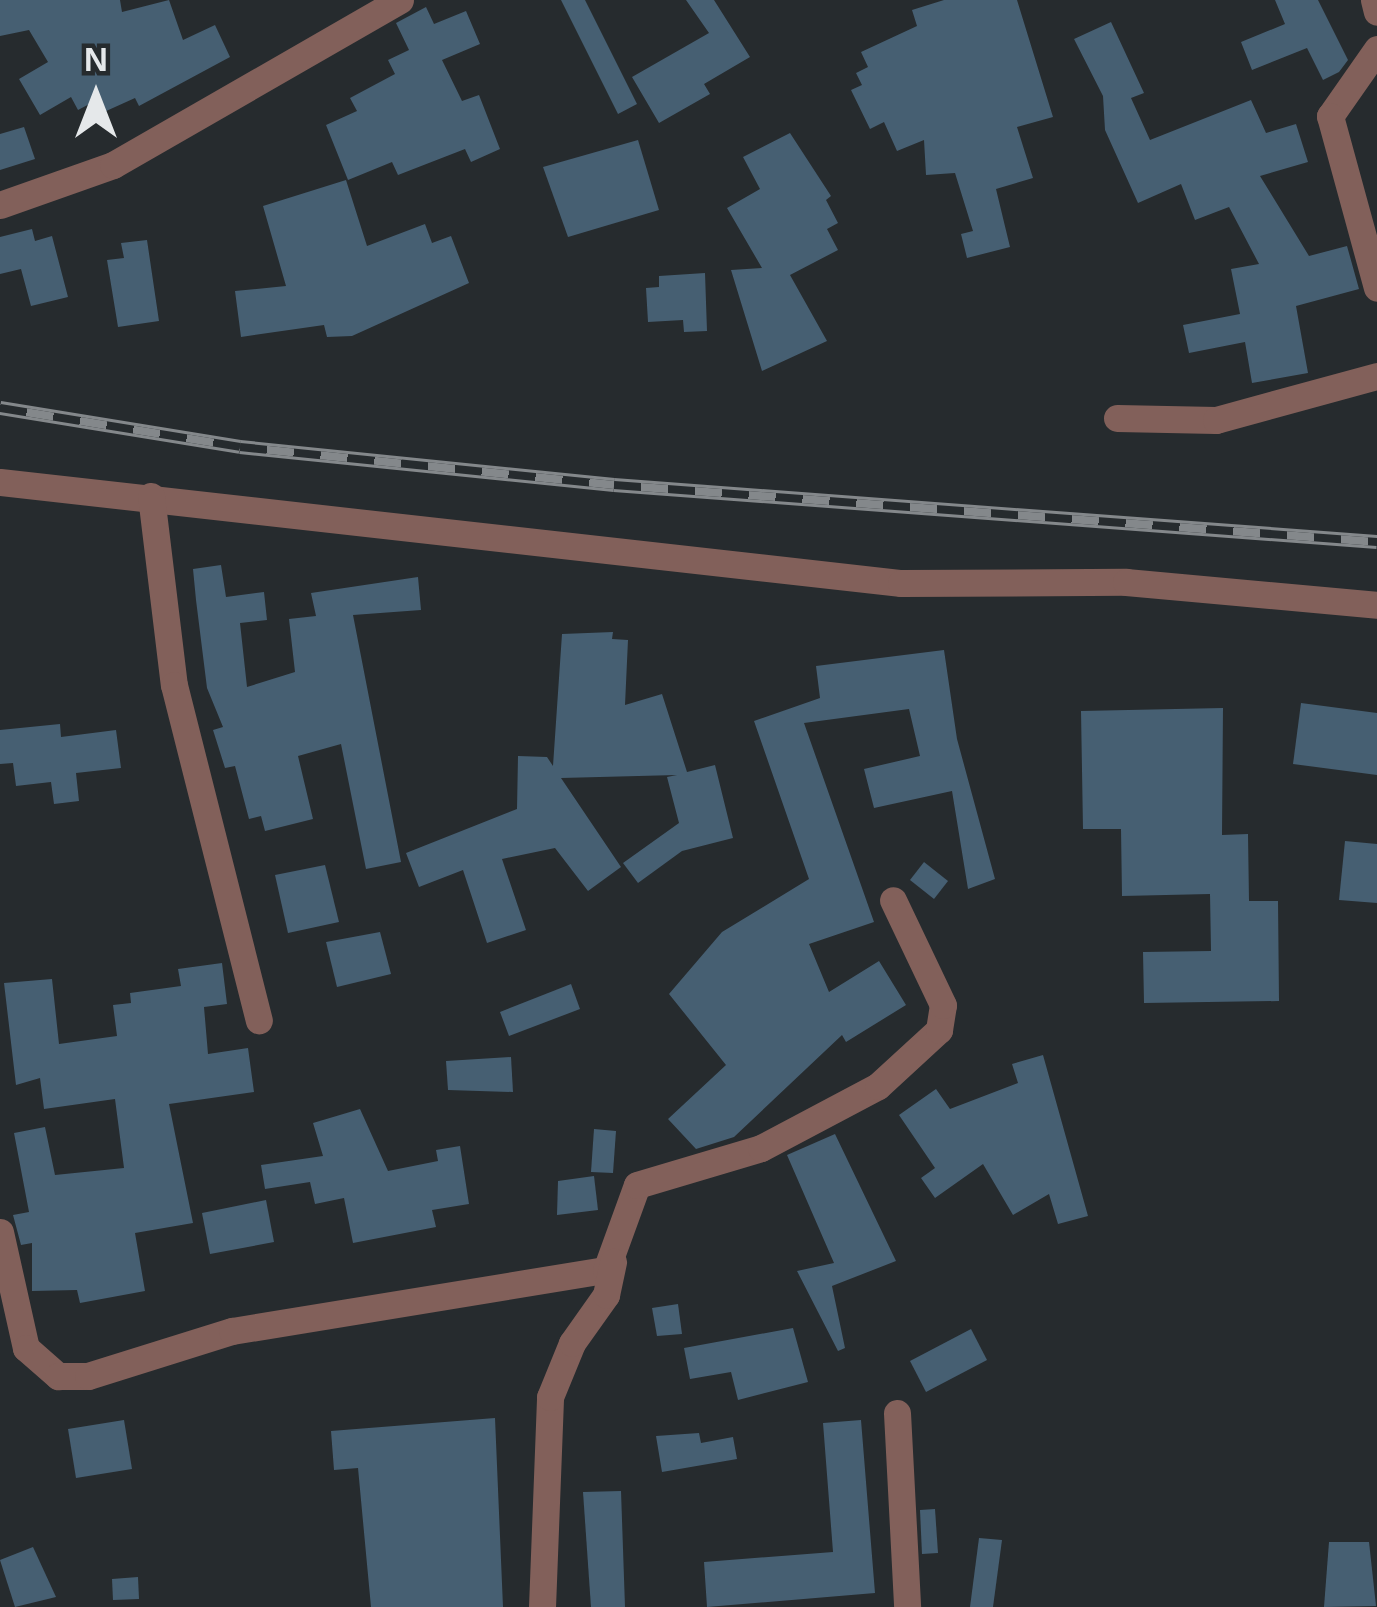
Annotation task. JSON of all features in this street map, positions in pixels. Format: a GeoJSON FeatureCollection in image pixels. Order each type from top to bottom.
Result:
{"type":"FeatureCollection","features":[{"type":"Feature","properties":{"kind":"street"},"geometry":{"type":"LineString","coordinates":[[0,205],[113,165],[400,0]]}},
{"type":"Feature","properties":{"kind":"street"},"geometry":{"type":"LineString","coordinates":[[1374,0],[1377,11]]}},
{"type":"Feature","properties":{"kind":"street"},"geometry":{"type":"LineString","coordinates":[[1377,49],[1330,116],[1377,288]]}},
{"type":"Feature","properties":{"kind":"street"},"geometry":{"type":"LineString","coordinates":[[1118,418],[1216,420],[1377,376]]}},
{"type":"Feature","properties":{"kind":"street"},"geometry":{"type":"LineString","coordinates":[[0,482],[901,583],[1126,582],[1377,605]]}},
{"type":"Feature","properties":{"kind":"street"},"geometry":{"type":"LineString","coordinates":[[151,496],[174,685],[259,1020]]}},
{"type":"Feature","properties":{"kind":"street"},"geometry":{"type":"LineString","coordinates":[[542,1607],[550,1397],[572,1343],[606,1295],[638,1185],[761,1148],[878,1087],[939,1030],[943,1005],[893,900]]}},
{"type":"Feature","properties":{"kind":"street"},"geometry":{"type":"LineString","coordinates":[[0,1232],[26,1348],[58,1376],[88,1376],[232,1331],[614,1262]]}},
{"type":"Feature","properties":{"kind":"street"},"geometry":{"type":"LineString","coordinates":[[897,1413],[907,1607]]}},
{"type":"Feature","properties":{"kind":"building"},"geometry":{"type":"Polygon","coordinates":[[[0,0],[120,0],[122,12],[169,0],[183,40],[215,25],[230,57],[139,106],[135,98],[104,112],[99,99],[78,110],[71,97],[40,115],[19,79],[48,62],[29,30],[0,36],[0,0]]]}},
{"type":"Feature","properties":{"kind":"building"},"geometry":{"type":"Polygon","coordinates":[[[561,0],[585,0],[637,104],[618,114],[561,0]]]}},
{"type":"Feature","properties":{"kind":"building"},"geometry":{"type":"Polygon","coordinates":[[[686,0],[714,0],[750,57],[704,84],[710,94],[659,123],[632,77],[709,33],[686,0]]]}},
{"type":"Feature","properties":{"kind":"building"},"geometry":{"type":"Polygon","coordinates":[[[944,0],[1017,0],[1053,117],[1017,127],[1033,178],[996,189],[1010,247],[967,258],[961,234],[973,231],[955,173],[926,175],[924,140],[897,151],[884,122],[870,129],[851,90],[862,85],[856,73],[868,67],[861,52],[917,26],[912,10],[944,0]]]}},
{"type":"Feature","properties":{"kind":"building"},"geometry":{"type":"Polygon","coordinates":[[[1275,0],[1318,0],[1348,60],[1339,72],[1323,80],[1307,48],[1252,70],[1241,42],[1285,24],[1275,0]]]}},
{"type":"Feature","properties":{"kind":"building"},"geometry":{"type":"Polygon","coordinates":[[[426,7],[434,24],[466,11],[480,44],[442,60],[462,101],[479,95],[500,149],[471,162],[465,149],[398,175],[392,162],[348,180],[326,125],[357,111],[350,98],[395,74],[388,60],[409,50],[396,23],[426,7]]]}},
{"type":"Feature","properties":{"kind":"building"},"geometry":{"type":"Polygon","coordinates":[[[1111,22],[1144,93],[1131,98],[1150,140],[1251,100],[1266,133],[1296,124],[1308,162],[1260,176],[1309,256],[1347,246],[1359,289],[1296,306],[1308,373],[1252,383],[1245,342],[1189,353],[1183,325],[1240,314],[1231,269],[1259,264],[1229,207],[1195,220],[1181,184],[1138,203],[1105,130],[1103,96],[1074,39],[1111,22]]]}},
{"type":"Feature","properties":{"kind":"building"},"geometry":{"type":"Polygon","coordinates":[[[24,127],[35,159],[0,170],[0,134],[24,127]]]}},
{"type":"Feature","properties":{"kind":"building"},"geometry":{"type":"Polygon","coordinates":[[[790,133],[831,196],[826,200],[838,223],[827,229],[838,250],[790,275],[827,341],[762,371],[731,270],[762,268],[727,208],[760,189],[743,157],[790,133]]]}},
{"type":"Feature","properties":{"kind":"building"},"geometry":{"type":"Polygon","coordinates":[[[638,140],[659,210],[568,237],[543,167],[638,140]]]}},
{"type":"Feature","properties":{"kind":"building"},"geometry":{"type":"Polygon","coordinates":[[[346,180],[367,246],[425,224],[432,243],[451,236],[469,283],[352,336],[327,337],[324,325],[241,337],[235,291],[286,286],[263,206],[346,180]]]}},
{"type":"Feature","properties":{"kind":"building"},"geometry":{"type":"Polygon","coordinates":[[[32,229],[35,241],[52,236],[68,297],[31,306],[21,269],[0,274],[0,237],[32,229]]]}},
{"type":"Feature","properties":{"kind":"building"},"geometry":{"type":"Polygon","coordinates":[[[147,240],[159,321],[118,327],[107,260],[124,258],[121,243],[147,240]]]}},
{"type":"Feature","properties":{"kind":"building"},"geometry":{"type":"Polygon","coordinates":[[[705,273],[707,331],[684,332],[683,320],[648,322],[646,288],[659,287],[659,276],[705,273]]]}},
{"type":"Feature","properties":{"kind":"building"},"geometry":{"type":"Polygon","coordinates":[[[221,565],[226,597],[264,592],[267,620],[240,623],[247,687],[295,672],[289,619],[316,616],[311,593],[418,577],[421,610],[353,615],[401,862],[366,869],[341,744],[298,756],[313,819],[265,831],[261,816],[249,819],[235,766],[225,768],[213,730],[223,727],[207,688],[196,600],[193,569],[221,565]]]}},
{"type":"Feature","properties":{"kind":"building"},"geometry":{"type":"Polygon","coordinates":[[[613,632],[612,639],[628,640],[625,705],[662,694],[687,772],[715,765],[733,838],[682,851],[638,883],[623,863],[679,823],[667,777],[677,775],[561,778],[621,867],[588,891],[555,848],[502,859],[526,930],[487,943],[463,870],[419,887],[406,853],[517,809],[518,756],[547,757],[553,766],[562,634],[613,632]]]}},
{"type":"Feature","properties":{"kind":"building"},"geometry":{"type":"Polygon","coordinates":[[[944,650],[957,739],[995,879],[968,889],[952,791],[874,808],[864,769],[920,756],[909,709],[804,723],[874,922],[809,944],[829,992],[879,961],[906,1005],[846,1042],[842,1035],[734,1137],[696,1149],[668,1119],[726,1065],[669,994],[722,932],[809,879],[754,721],[820,698],[816,666],[944,650]]]}},
{"type":"Feature","properties":{"kind":"building"},"geometry":{"type":"Polygon","coordinates":[[[1301,703],[1377,713],[1377,775],[1293,764],[1301,703]]]}},
{"type":"Feature","properties":{"kind":"building"},"geometry":{"type":"Polygon","coordinates":[[[1223,708],[1222,835],[1248,834],[1249,901],[1278,901],[1279,1001],[1144,1003],[1143,952],[1211,951],[1210,894],[1122,896],[1121,829],[1083,829],[1081,711],[1223,708]]]}},
{"type":"Feature","properties":{"kind":"building"},"geometry":{"type":"Polygon","coordinates":[[[60,724],[61,737],[116,730],[121,768],[76,773],[79,801],[54,804],[51,782],[16,786],[13,763],[0,764],[0,730],[60,724]]]}},
{"type":"Feature","properties":{"kind":"building"},"geometry":{"type":"Polygon","coordinates":[[[1345,841],[1377,844],[1377,903],[1339,900],[1345,841]]]}},
{"type":"Feature","properties":{"kind":"building"},"geometry":{"type":"Polygon","coordinates":[[[924,862],[948,881],[934,899],[910,880],[924,862]]]}},
{"type":"Feature","properties":{"kind":"building"},"geometry":{"type":"Polygon","coordinates":[[[325,865],[339,922],[288,933],[275,875],[325,865]]]}},
{"type":"Feature","properties":{"kind":"building"},"geometry":{"type":"Polygon","coordinates":[[[380,932],[391,974],[337,987],[326,942],[380,932]]]}},
{"type":"Feature","properties":{"kind":"building"},"geometry":{"type":"Polygon","coordinates":[[[222,963],[227,1004],[204,1007],[208,1054],[248,1048],[254,1092],[169,1104],[193,1223],[135,1233],[145,1291],[80,1303],[77,1290],[32,1291],[32,1243],[21,1245],[13,1215],[29,1212],[14,1133],[45,1127],[55,1175],[124,1168],[115,1099],[44,1109],[40,1078],[16,1085],[4,983],[52,979],[59,1044],[117,1036],[113,1005],[131,1003],[130,993],[181,986],[178,969],[222,963]]]}},
{"type":"Feature","properties":{"kind":"building"},"geometry":{"type":"Polygon","coordinates":[[[571,984],[580,1009],[509,1036],[500,1012],[571,984]]]}},
{"type":"Feature","properties":{"kind":"building"},"geometry":{"type":"Polygon","coordinates":[[[1043,1055],[1088,1216],[1058,1224],[1049,1194],[1013,1215],[983,1164],[935,1198],[921,1178],[935,1168],[899,1115],[936,1089],[950,1109],[1018,1083],[1012,1064],[1043,1055]]]}},
{"type":"Feature","properties":{"kind":"building"},"geometry":{"type":"Polygon","coordinates":[[[511,1057],[513,1092],[448,1090],[446,1061],[511,1057]]]}},
{"type":"Feature","properties":{"kind":"building"},"geometry":{"type":"Polygon","coordinates":[[[360,1109],[388,1171],[438,1161],[436,1150],[460,1146],[469,1204],[432,1210],[436,1227],[353,1243],[344,1198],[315,1204],[310,1182],[265,1189],[261,1165],[323,1156],[313,1123],[360,1109]]]}},
{"type":"Feature","properties":{"kind":"building"},"geometry":{"type":"Polygon","coordinates":[[[594,1129],[616,1131],[613,1173],[591,1172],[594,1129]]]}},
{"type":"Feature","properties":{"kind":"building"},"geometry":{"type":"Polygon","coordinates":[[[835,1134],[896,1261],[832,1286],[845,1348],[838,1351],[797,1271],[834,1263],[787,1155],[835,1134]]]}},
{"type":"Feature","properties":{"kind":"building"},"geometry":{"type":"Polygon","coordinates":[[[594,1176],[598,1210],[557,1215],[558,1181],[594,1176]]]}},
{"type":"Feature","properties":{"kind":"building"},"geometry":{"type":"Polygon","coordinates":[[[266,1200],[274,1242],[210,1254],[202,1213],[266,1200]]]}},
{"type":"Feature","properties":{"kind":"building"},"geometry":{"type":"Polygon","coordinates":[[[678,1304],[682,1334],[657,1336],[652,1308],[678,1304]]]}},
{"type":"Feature","properties":{"kind":"building"},"geometry":{"type":"Polygon","coordinates":[[[793,1328],[808,1382],[738,1400],[731,1372],[690,1379],[684,1348],[793,1328]]]}},
{"type":"Feature","properties":{"kind":"building"},"geometry":{"type":"Polygon","coordinates":[[[971,1329],[987,1360],[926,1392],[910,1361],[971,1329]]]}},
{"type":"Feature","properties":{"kind":"building"},"geometry":{"type":"Polygon","coordinates":[[[495,1418],[503,1607],[371,1607],[358,1468],[334,1470],[331,1431],[495,1418]]]}},
{"type":"Feature","properties":{"kind":"building"},"geometry":{"type":"Polygon","coordinates":[[[124,1420],[132,1469],[76,1478],[68,1429],[124,1420]]]}},
{"type":"Feature","properties":{"kind":"building"},"geometry":{"type":"Polygon","coordinates":[[[861,1420],[875,1593],[707,1607],[704,1562],[833,1552],[823,1423],[861,1420]]]}},
{"type":"Feature","properties":{"kind":"building"},"geometry":{"type":"Polygon","coordinates":[[[699,1433],[701,1443],[733,1437],[737,1459],[662,1472],[656,1436],[699,1433]]]}},
{"type":"Feature","properties":{"kind":"building"},"geometry":{"type":"Polygon","coordinates":[[[621,1491],[625,1607],[591,1607],[583,1492],[621,1491]]]}},
{"type":"Feature","properties":{"kind":"building"},"geometry":{"type":"Polygon","coordinates":[[[935,1509],[938,1553],[922,1554],[920,1510],[935,1509]]]}},
{"type":"Feature","properties":{"kind":"building"},"geometry":{"type":"Polygon","coordinates":[[[979,1538],[1002,1540],[993,1607],[970,1607],[979,1538]]]}},
{"type":"Feature","properties":{"kind":"building"},"geometry":{"type":"Polygon","coordinates":[[[1329,1542],[1369,1542],[1376,1606],[1324,1607],[1329,1542]]]}},
{"type":"Feature","properties":{"kind":"building"},"geometry":{"type":"Polygon","coordinates":[[[33,1547],[56,1597],[15,1607],[0,1560],[33,1547]]]}},
{"type":"Feature","properties":{"kind":"building"},"geometry":{"type":"Polygon","coordinates":[[[138,1577],[139,1599],[113,1600],[112,1579],[138,1577]]]}},
{"type":"Feature","properties":{"kind":"railway"},"geometry":{"type":"LineString","coordinates":[[0,408],[240,447],[614,485],[1377,542]]}}]}
